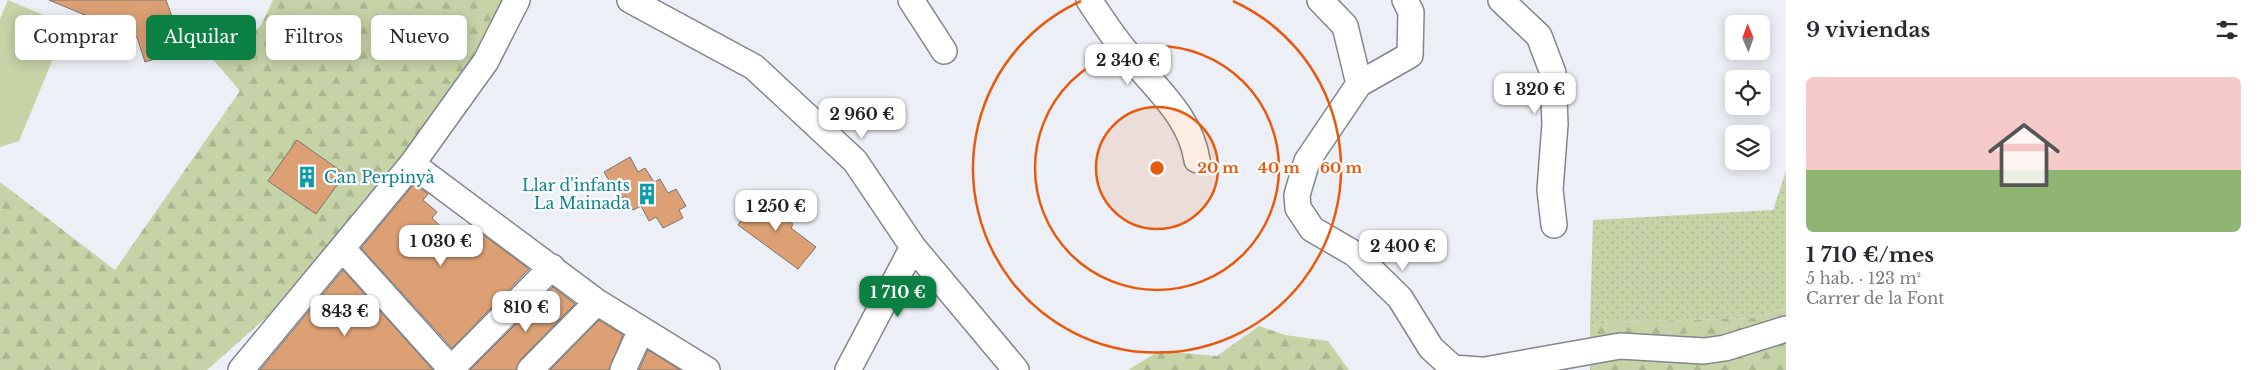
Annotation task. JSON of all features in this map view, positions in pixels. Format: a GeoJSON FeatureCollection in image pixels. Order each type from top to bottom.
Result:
{"type":"FeatureCollection","features":[{"type":"Feature","properties":{"kind":"street"},"geometry":{"type":"LineString","coordinates":[[241,370],[412,164],[486,61],[517,0]]}},
{"type":"Feature","properties":{"kind":"street"},"geometry":{"type":"LineString","coordinates":[[630,0],[754,67],[855,161],[913,247],[1016,370]]}},
{"type":"Feature","properties":{"kind":"street"},"geometry":{"type":"LineString","coordinates":[[911,0],[944,50]]}},
{"type":"Feature","properties":{"kind":"street"},"geometry":{"type":"LineString","coordinates":[[1089,0],[1126,53],[1180,113],[1195,148],[1197,160]]}},
{"type":"Feature","properties":{"kind":"street"},"geometry":{"type":"LineString","coordinates":[[1320,0],[1345,26],[1359,84]]}},
{"type":"Feature","properties":{"kind":"street"},"geometry":{"type":"LineString","coordinates":[[1405,0],[1411,12],[1410,55],[1359,84],[1307,161],[1297,194],[1298,208],[1312,229],[1355,254],[1400,298],[1431,348],[1453,368],[1480,370]]}},
{"type":"Feature","properties":{"kind":"street"},"geometry":{"type":"LineString","coordinates":[[1501,0],[1539,36],[1553,73],[1555,124],[1550,190],[1554,225]]}},
{"type":"Feature","properties":{"kind":"street"},"geometry":{"type":"LineString","coordinates":[[412,164],[597,302],[707,370]]}},
{"type":"Feature","properties":{"kind":"street"},"geometry":{"type":"LineString","coordinates":[[848,370],[913,247]]}},
{"type":"Feature","properties":{"kind":"street"},"geometry":{"type":"LineString","coordinates":[[343,249],[451,370],[552,268]]}},
{"type":"Feature","properties":{"kind":"street"},"geometry":{"type":"LineString","coordinates":[[530,370],[597,302]]}},
{"type":"Feature","properties":{"kind":"street"},"geometry":{"type":"LineString","coordinates":[[1485,370],[1620,346],[1704,351],[1725,348],[1786,329]]}},
{"type":"Feature","properties":{"kind":"street"},"geometry":{"type":"LineString","coordinates":[[623,370],[641,330]]}},
{"type":"Feature","properties":{"kind":"green space"},"geometry":{"type":"Polygon","coordinates":[[[8,0],[43,15],[15,15],[15,60],[53,60],[19,141],[0,147],[0,19],[8,0]]]}},
{"type":"Feature","properties":{"kind":"green space"},"geometry":{"type":"Polygon","coordinates":[[[273,0],[517,0],[343,249],[207,370],[0,370],[0,182],[115,270],[240,91],[214,60],[256,60],[256,29],[260,27],[273,0]]]}},
{"type":"Feature","properties":{"kind":"green space"},"geometry":{"type":"Polygon","coordinates":[[[1786,171],[1786,308],[1756,318],[1616,322],[1590,326],[1593,220],[1773,210],[1786,171]]]}},
{"type":"Feature","properties":{"kind":"green space"},"geometry":{"type":"Polygon","coordinates":[[[1786,308],[1786,370],[1590,370],[1590,326],[1616,322],[1756,318],[1786,308]]]}},
{"type":"Feature","properties":{"kind":"green space"},"geometry":{"type":"Polygon","coordinates":[[[1259,326],[1285,335],[1328,341],[1349,370],[1128,370],[1159,351],[1217,356],[1259,326]]]}},
{"type":"Feature","properties":{"kind":"building"},"geometry":{"type":"Polygon","coordinates":[[[49,0],[166,0],[171,15],[146,15],[146,60],[152,60],[145,62],[136,37],[136,15],[85,15],[49,0]]]}},
{"type":"Feature","properties":{"kind":"building","name":"Can Perpinyà"},"geometry":{"type":"Polygon","coordinates":[[[297,140],[345,174],[316,214],[268,181],[297,140]]]}},
{"type":"Feature","properties":{"kind":"building","name":"Llar d'infants La Mainada"},"geometry":{"type":"Polygon","coordinates":[[[630,157],[638,172],[645,168],[654,182],[660,179],[668,193],[676,189],[686,206],[679,210],[683,218],[663,228],[656,217],[649,221],[641,206],[633,210],[625,196],[620,199],[604,172],[630,157]]]}},
{"type":"Feature","properties":{"kind":"building"},"geometry":{"type":"Polygon","coordinates":[[[414,184],[428,194],[423,200],[437,212],[432,218],[458,243],[474,228],[529,269],[452,348],[361,248],[414,184]]]}},
{"type":"Feature","properties":{"kind":"building"},"geometry":{"type":"Polygon","coordinates":[[[760,192],[775,203],[772,209],[793,224],[791,228],[816,247],[798,269],[738,225],[760,192]]]}},
{"type":"Feature","properties":{"kind":"building"},"geometry":{"type":"Polygon","coordinates":[[[343,270],[433,370],[260,370],[343,270]]]}},
{"type":"Feature","properties":{"kind":"building"},"geometry":{"type":"Polygon","coordinates":[[[553,287],[575,304],[520,360],[516,370],[470,370],[553,287]]]}},
{"type":"Feature","properties":{"kind":"building"},"geometry":{"type":"Polygon","coordinates":[[[599,320],[623,335],[609,370],[550,370],[599,320]]]}},
{"type":"Feature","properties":{"kind":"building"},"geometry":{"type":"Polygon","coordinates":[[[648,350],[680,370],[639,370],[648,350]]]}},
{"type":"Feature","properties":{"kind":"place","name":"Can Perpinyà"},"geometry":{"type":"Point","coordinates":[307,177]}},
{"type":"Feature","properties":{"kind":"place","name":"Llar d'infants La Mainada"},"geometry":{"type":"Point","coordinates":[647,194]}}]}
